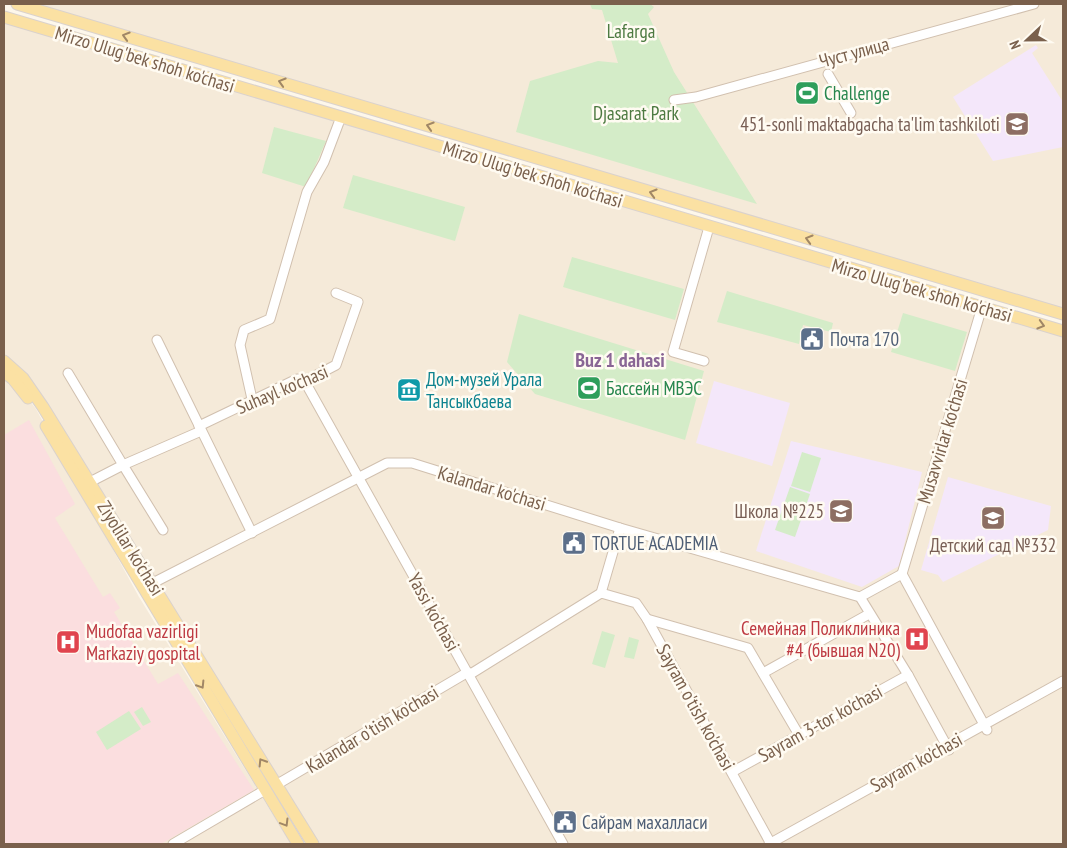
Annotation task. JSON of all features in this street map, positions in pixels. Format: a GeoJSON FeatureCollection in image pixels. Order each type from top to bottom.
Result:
{"type":"FeatureCollection","features":[{"type":"Feature","properties":{"kind":"main road","name":"Mirzo Ulug'bek shoh ko'chasi"},"geometry":{"type":"LineString","coordinates":[[17,4],[1063,314]]}},
{"type":"Feature","properties":{"kind":"main road","name":"Mirzo Ulug'bek shoh ko'chasi"},"geometry":{"type":"LineString","coordinates":[[4,18],[1063,331]]}},
{"type":"Feature","properties":{"kind":"main road"},"geometry":{"type":"LineString","coordinates":[[324,112],[328,96]]}},
{"type":"Feature","properties":{"kind":"main road"},"geometry":{"type":"LineString","coordinates":[[934,293],[940,278]]}},
{"type":"Feature","properties":{"kind":"main road","name":"Ziyolilar ko'chasi"},"geometry":{"type":"LineString","coordinates":[[4,361],[19,374],[30,388],[90,482],[98,505]]}},
{"type":"Feature","properties":{"kind":"main road","name":"Ziyolilar ko'chasi"},"geometry":{"type":"LineString","coordinates":[[4,372],[13,379],[36,409],[98,505],[243,743],[265,790],[298,844]]}},
{"type":"Feature","properties":{"kind":"main road","name":"Ziyolilar ko'chasi"},"geometry":{"type":"LineString","coordinates":[[243,743],[276,785],[312,844]]}},
{"type":"Feature","properties":{"kind":"street","name":"Чуст улица"},"geometry":{"type":"LineString","coordinates":[[674,100],[696,97],[1034,4]]}},
{"type":"Feature","properties":{"kind":"street"},"geometry":{"type":"LineString","coordinates":[[828,74],[851,113]]}},
{"type":"Feature","properties":{"kind":"street"},"geometry":{"type":"LineString","coordinates":[[252,399],[240,345],[244,330],[270,319],[307,192],[324,162],[341,118]]}},
{"type":"Feature","properties":{"kind":"street"},"geometry":{"type":"LineString","coordinates":[[704,361],[673,352],[709,226]]}},
{"type":"Feature","properties":{"kind":"street","name":"Suhayl ko'chasi"},"geometry":{"type":"LineString","coordinates":[[90,482],[200,428],[252,399],[297,379],[304,380],[332,368],[339,359],[358,302],[336,293]]}},
{"type":"Feature","properties":{"kind":"street","name":"Musavvirlar ko'chasi"},"geometry":{"type":"LineString","coordinates":[[902,574],[982,307]]}},
{"type":"Feature","properties":{"kind":"street"},"geometry":{"type":"LineString","coordinates":[[157,340],[252,533]]}},
{"type":"Feature","properties":{"kind":"street"},"geometry":{"type":"LineString","coordinates":[[68,372],[163,530]]}},
{"type":"Feature","properties":{"kind":"street","name":"Yassi ko'chasi"},"geometry":{"type":"LineString","coordinates":[[304,380],[563,844]]}},
{"type":"Feature","properties":{"kind":"street","name":"Kalandar ko'chasi"},"geometry":{"type":"LineString","coordinates":[[147,586],[358,479],[387,462],[412,463],[620,528],[860,597]]}},
{"type":"Feature","properties":{"kind":"street"},"geometry":{"type":"LineString","coordinates":[[601,593],[620,528]]}},
{"type":"Feature","properties":{"kind":"street"},"geometry":{"type":"LineString","coordinates":[[948,748],[908,675],[860,597],[902,574],[985,727]]}},
{"type":"Feature","properties":{"kind":"street","name":"Kalandar o'tish ko'chasi"},"geometry":{"type":"LineString","coordinates":[[276,785],[468,674],[601,593]]}},
{"type":"Feature","properties":{"kind":"street","name":"Sayram o'tish ko'chasi"},"geometry":{"type":"LineString","coordinates":[[601,593],[636,603],[647,618],[732,772],[776,843]]}},
{"type":"Feature","properties":{"kind":"street"},"geometry":{"type":"LineString","coordinates":[[763,673],[869,614]]}},
{"type":"Feature","properties":{"kind":"street"},"geometry":{"type":"LineString","coordinates":[[647,618],[745,646],[798,734]]}},
{"type":"Feature","properties":{"kind":"street","name":"Sayram 3-tor ko'chasi"},"geometry":{"type":"LineString","coordinates":[[732,772],[908,675]]}},
{"type":"Feature","properties":{"kind":"street","name":"Sayram ko'chasi"},"geometry":{"type":"LineString","coordinates":[[776,843],[948,748],[1063,681]]}},
{"type":"Feature","properties":{"kind":"street","name":"Sayram ko'chasi"},"geometry":{"type":"LineString","coordinates":[[985,727],[1063,687]]}},
{"type":"Feature","properties":{"kind":"street"},"geometry":{"type":"LineString","coordinates":[[173,844],[265,790]]}},
{"type":"Feature","properties":{"kind":"shaded area"},"geometry":{"type":"Polygon","coordinates":[[[17,4],[1063,4],[1063,314],[17,4]]]}},
{"type":"Feature","properties":{"kind":"shaded area"},"geometry":{"type":"Polygon","coordinates":[[[4,17],[1063,331],[1063,844],[313,844],[43,407],[4,361],[4,17]]]}},
{"type":"Feature","properties":{"kind":"shaded area","name":"451-sonli maktabgacha ta'lim tashkiloti"},"geometry":{"type":"Polygon","coordinates":[[[1036,45],[1038,48],[1032,53],[1063,102],[1063,147],[993,161],[953,97],[1036,45]]]}},
{"type":"Feature","properties":{"kind":"shaded area","name":"Mudofaa vazirligi Markaziy gospital"},"geometry":{"type":"Polygon","coordinates":[[[4,372],[36,409],[139,597],[291,844],[4,844],[4,372]]]}},
{"type":"Feature","properties":{"kind":"shaded area"},"geometry":{"type":"Polygon","coordinates":[[[714,381],[790,403],[772,466],[696,443],[714,381]]]}},
{"type":"Feature","properties":{"kind":"shaded area","name":"Mudofaa vazirligi Markaziy gospital"},"geometry":{"type":"Polygon","coordinates":[[[29,420],[75,504],[55,518],[103,597],[110,593],[120,608],[114,612],[158,684],[178,673],[254,790],[161,844],[4,844],[4,435],[29,420]]]}},
{"type":"Feature","properties":{"kind":"shaded area","name":"Школа №225"},"geometry":{"type":"Polygon","coordinates":[[[791,441],[922,472],[899,566],[862,587],[756,551],[791,441]]]}},
{"type":"Feature","properties":{"kind":"shaded area","name":"Детский сад №332"},"geometry":{"type":"Polygon","coordinates":[[[948,477],[1051,506],[1048,530],[943,582],[938,575],[921,570],[948,477]]]}},
{"type":"Feature","properties":{"kind":"green space","name":"Djasarat Park"},"geometry":{"type":"Polygon","coordinates":[[[590,4],[650,4],[654,7],[648,14],[674,72],[757,204],[516,132],[530,81],[598,61],[618,63],[602,10],[592,9],[590,4]]]}},
{"type":"Feature","properties":{"kind":"green space"},"geometry":{"type":"Polygon","coordinates":[[[274,127],[326,141],[306,187],[262,173],[274,127]]]}},
{"type":"Feature","properties":{"kind":"green space"},"geometry":{"type":"Polygon","coordinates":[[[353,175],[465,207],[455,241],[343,208],[353,175]]]}},
{"type":"Feature","properties":{"kind":"green space"},"geometry":{"type":"Polygon","coordinates":[[[572,257],[684,289],[675,320],[563,287],[572,257]]]}},
{"type":"Feature","properties":{"kind":"green space"},"geometry":{"type":"Polygon","coordinates":[[[727,291],[833,323],[831,332],[803,325],[799,344],[717,322],[727,291]]]}},
{"type":"Feature","properties":{"kind":"green space"},"geometry":{"type":"Polygon","coordinates":[[[903,313],[967,332],[955,371],[891,352],[903,313]]]}},
{"type":"Feature","properties":{"kind":"green space"},"geometry":{"type":"Polygon","coordinates":[[[519,314],[704,371],[685,440],[535,394],[507,362],[519,314]]]}},
{"type":"Feature","properties":{"kind":"green space"},"geometry":{"type":"Polygon","coordinates":[[[802,452],[821,458],[810,492],[791,486],[802,452]]]}},
{"type":"Feature","properties":{"kind":"green space"},"geometry":{"type":"Polygon","coordinates":[[[790,487],[810,494],[795,537],[775,530],[790,487]]]}},
{"type":"Feature","properties":{"kind":"green space"},"geometry":{"type":"Polygon","coordinates":[[[602,631],[615,635],[605,668],[592,664],[602,631]]]}},
{"type":"Feature","properties":{"kind":"green space"},"geometry":{"type":"Polygon","coordinates":[[[629,637],[639,640],[634,659],[624,657],[629,637]]]}},
{"type":"Feature","properties":{"kind":"green space"},"geometry":{"type":"Polygon","coordinates":[[[142,707],[151,722],[143,726],[134,712],[142,707]]]}},
{"type":"Feature","properties":{"kind":"green space"},"geometry":{"type":"Polygon","coordinates":[[[129,711],[141,729],[107,750],[96,732],[129,711]]]}},
{"type":"Feature","properties":{"kind":"place","name":"Challenge"},"geometry":{"type":"Point","coordinates":[807,93]}},
{"type":"Feature","properties":{"kind":"place","name":"451-sonli maktabgacha ta'lim tashkiloti"},"geometry":{"type":"Point","coordinates":[1017,124]}},
{"type":"Feature","properties":{"kind":"place","name":"Почта 170"},"geometry":{"type":"Point","coordinates":[812,339]}},
{"type":"Feature","properties":{"kind":"place","name":"Бассейн МВЭС"},"geometry":{"type":"Point","coordinates":[589,388]}},
{"type":"Feature","properties":{"kind":"place","name":"Дом-музей Урала Тансыкбаева"},"geometry":{"type":"Point","coordinates":[409,390]}},
{"type":"Feature","properties":{"kind":"place","name":"Школа №225"},"geometry":{"type":"Point","coordinates":[841,511]}},
{"type":"Feature","properties":{"kind":"place","name":"Детский сад №332"},"geometry":{"type":"Point","coordinates":[993,518]}},
{"type":"Feature","properties":{"kind":"place","name":"TORTUE ACADEMIA"},"geometry":{"type":"Point","coordinates":[574,543]}},
{"type":"Feature","properties":{"kind":"place","name":"Семейная Поликлиника #4 (бывшая N20)"},"geometry":{"type":"Point","coordinates":[917,639]}},
{"type":"Feature","properties":{"kind":"place","name":"Mudofaa vazirligi Markaziy gospital"},"geometry":{"type":"Point","coordinates":[68,642]}},
{"type":"Feature","properties":{"kind":"place","name":"Сайрам махалласи"},"geometry":{"type":"Point","coordinates":[565,822]}},
{"type":"Feature","properties":{"kind":"district","name":"Buz 1 dahasi"},"geometry":{"type":"Point","coordinates":[620,360]}},
{"type":"Feature","properties":{"kind":"park label","name":"Lafarga"},"geometry":{"type":"Point","coordinates":[631,31]}}]}
